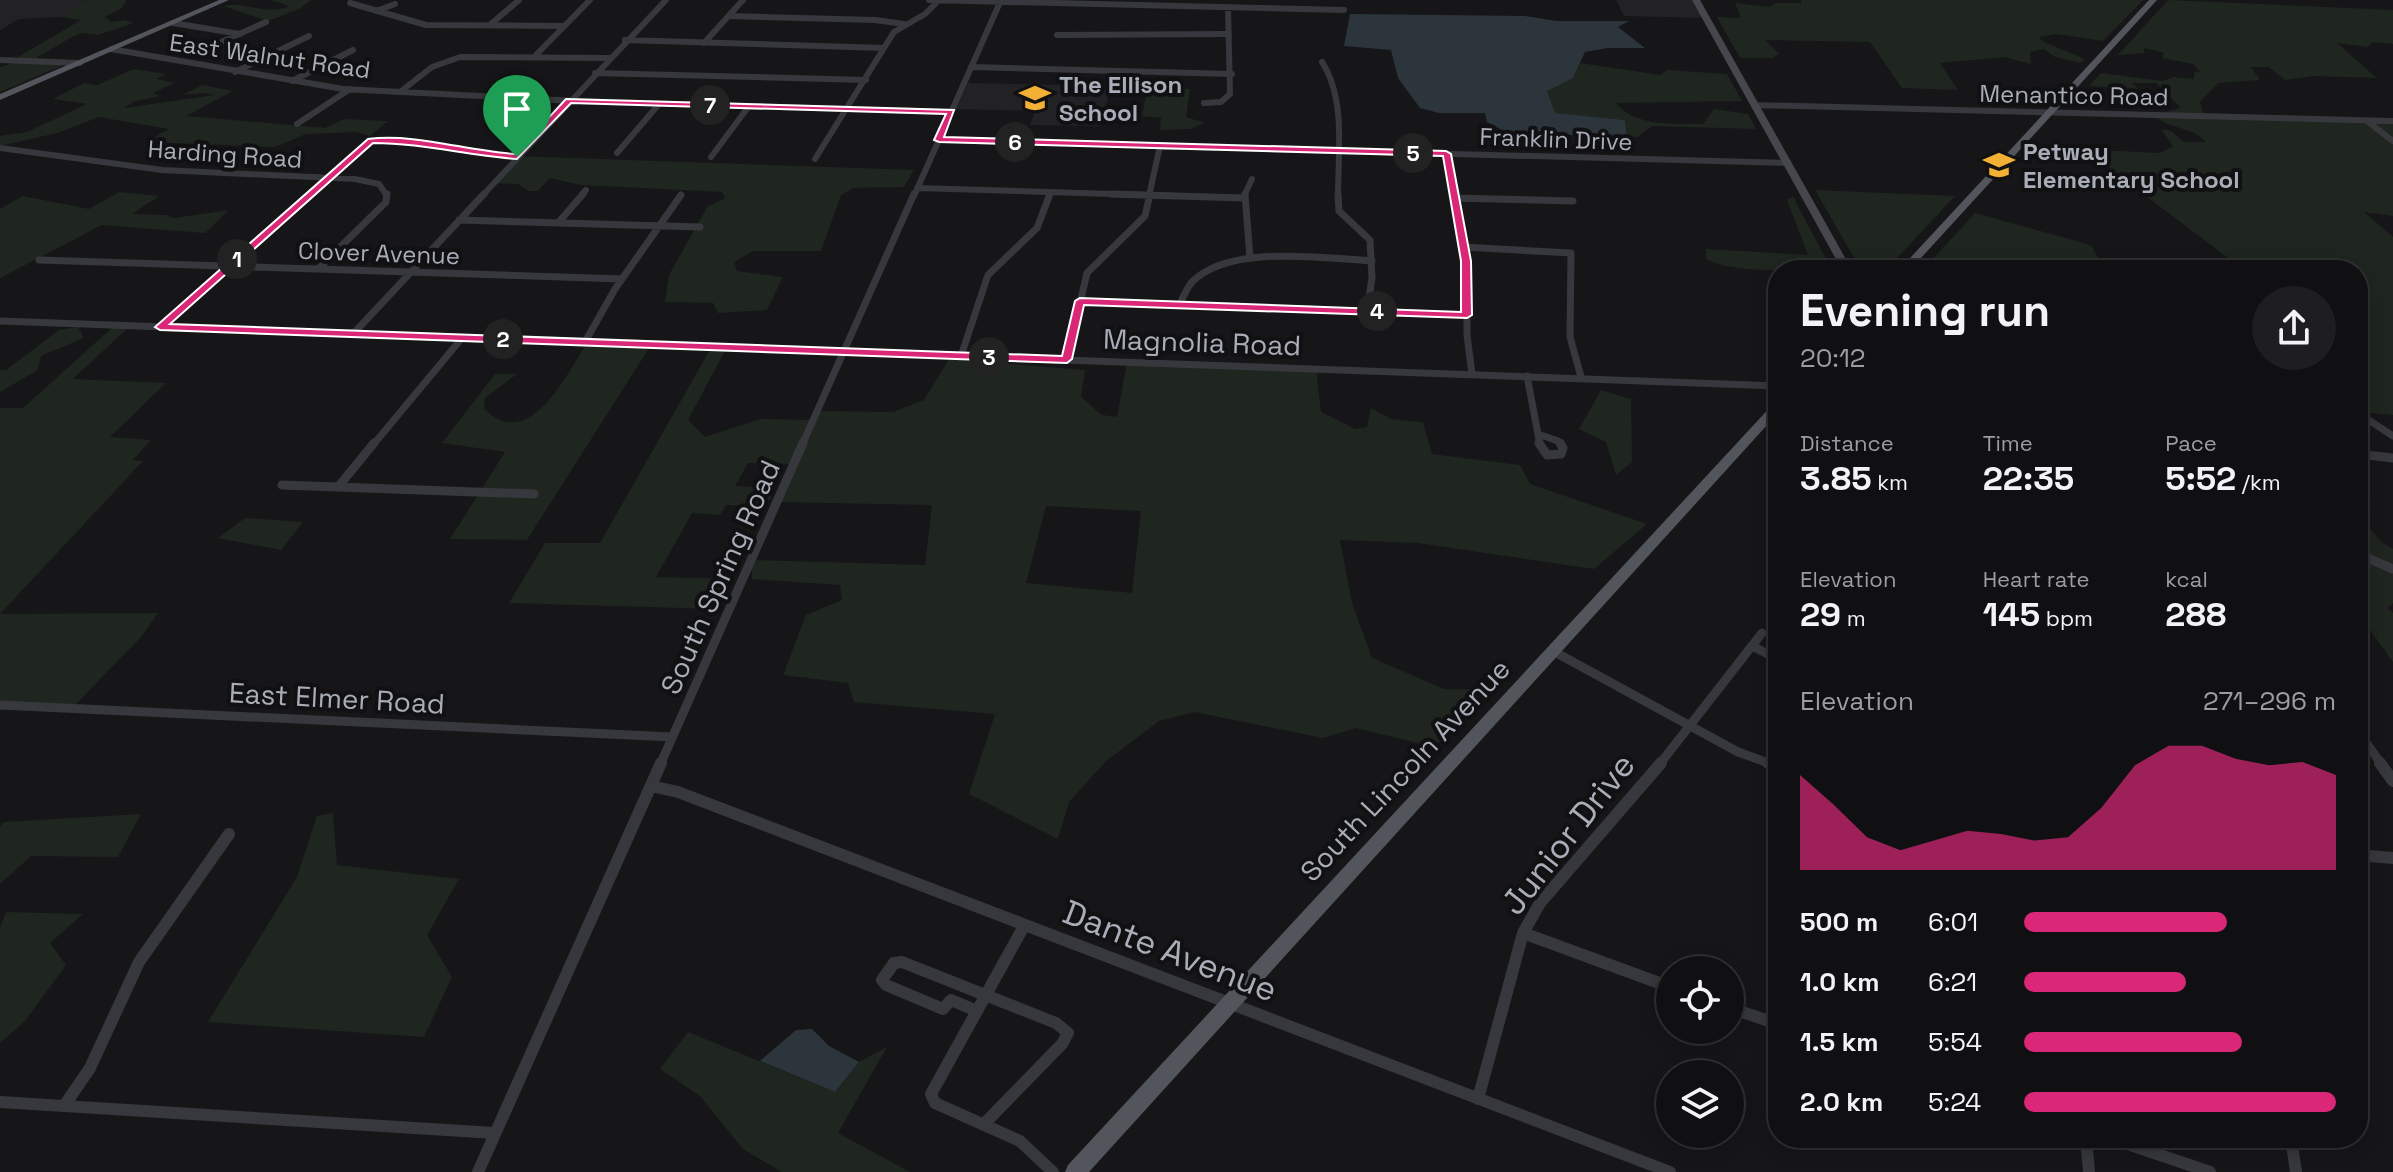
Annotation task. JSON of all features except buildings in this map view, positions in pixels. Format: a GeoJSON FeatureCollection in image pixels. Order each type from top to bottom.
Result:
{"type":"FeatureCollection","features":[{"type":"Feature","properties":{"kind":"main road"},"geometry":{"type":"LineString","coordinates":[[0,97],[225,0]]}},
{"type":"Feature","properties":{"kind":"main road"},"geometry":{"type":"LineString","coordinates":[[1696,0],[1841,260]]}},
{"type":"Feature","properties":{"kind":"main road"},"geometry":{"type":"LineString","coordinates":[[1913,260],[2153,0]]}},
{"type":"Feature","properties":{"kind":"main road","name":"South Lincoln Avenue"},"geometry":{"type":"LineString","coordinates":[[1075,1172],[1768,417]]}},
{"type":"Feature","properties":{"kind":"street"},"geometry":{"type":"LineString","coordinates":[[491,24],[519,0]]}},
{"type":"Feature","properties":{"kind":"street"},"geometry":{"type":"LineString","coordinates":[[534,57],[590,0]]}},
{"type":"Feature","properties":{"kind":"street"},"geometry":{"type":"LineString","coordinates":[[353,334],[625,40],[666,0]]}},
{"type":"Feature","properties":{"kind":"street"},"geometry":{"type":"LineString","coordinates":[[704,43],[743,0]]}},
{"type":"Feature","properties":{"kind":"street"},"geometry":{"type":"LineString","coordinates":[[929,0],[1344,10]]}},
{"type":"Feature","properties":{"kind":"street"},"geometry":{"type":"LineString","coordinates":[[815,159],[894,32],[925,14],[939,0]]}},
{"type":"Feature","properties":{"kind":"street"},"geometry":{"type":"LineString","coordinates":[[1278,8],[1279,0]]}},
{"type":"Feature","properties":{"kind":"street","name":"South Spring Road"},"geometry":{"type":"LineString","coordinates":[[478,1172],[1001,1]]}},
{"type":"Feature","properties":{"kind":"street"},"geometry":{"type":"LineString","coordinates":[[350,3],[426,25],[563,26]]}},
{"type":"Feature","properties":{"kind":"street"},"geometry":{"type":"LineString","coordinates":[[376,11],[395,4]]}},
{"type":"Feature","properties":{"kind":"street"},"geometry":{"type":"LineString","coordinates":[[1204,103],[1217,103],[1228,97],[1232,74],[1225,34],[1228,7]]}},
{"type":"Feature","properties":{"kind":"street"},"geometry":{"type":"LineString","coordinates":[[730,16],[875,20],[904,24]]}},
{"type":"Feature","properties":{"kind":"street"},"geometry":{"type":"LineString","coordinates":[[208,48],[266,22]]}},
{"type":"Feature","properties":{"kind":"street"},"geometry":{"type":"LineString","coordinates":[[173,23],[240,34]]}},
{"type":"Feature","properties":{"kind":"street"},"geometry":{"type":"LineString","coordinates":[[1057,35],[1225,34]]}},
{"type":"Feature","properties":{"kind":"street"},"geometry":{"type":"LineString","coordinates":[[235,72],[309,36]]}},
{"type":"Feature","properties":{"kind":"street"},"geometry":{"type":"LineString","coordinates":[[625,40],[884,48]]}},
{"type":"Feature","properties":{"kind":"street","name":"East Walnut Road"},"geometry":{"type":"LineString","coordinates":[[111,49],[290,82],[350,89],[569,101],[951,112]]}},
{"type":"Feature","properties":{"kind":"street"},"geometry":{"type":"LineString","coordinates":[[290,82],[353,50]]}},
{"type":"Feature","properties":{"kind":"street"},"geometry":{"type":"LineString","coordinates":[[400,92],[432,67],[466,56],[609,58]]}},
{"type":"Feature","properties":{"kind":"street"},"geometry":{"type":"LineString","coordinates":[[0,60],[80,63]]}},
{"type":"Feature","properties":{"kind":"street"},"geometry":{"type":"LineString","coordinates":[[1322,62],[1328,68],[1332,81],[1339,211],[1370,240],[1372,261],[1367,311]]}},
{"type":"Feature","properties":{"kind":"street"},"geometry":{"type":"LineString","coordinates":[[971,67],[1232,74]]}},
{"type":"Feature","properties":{"kind":"street"},"geometry":{"type":"LineString","coordinates":[[595,73],[866,80]]}},
{"type":"Feature","properties":{"kind":"street"},"geometry":{"type":"LineString","coordinates":[[297,124],[350,89]]}},
{"type":"Feature","properties":{"kind":"street"},"geometry":{"type":"LineString","coordinates":[[617,153],[659,104]]}},
{"type":"Feature","properties":{"kind":"street","name":"Menantico Road"},"geometry":{"type":"LineString","coordinates":[[1755,105],[2393,121]]}},
{"type":"Feature","properties":{"kind":"street"},"geometry":{"type":"LineString","coordinates":[[711,157],[749,106]]}},
{"type":"Feature","properties":{"kind":"street"},"geometry":{"type":"LineString","coordinates":[[2367,121],[2393,141]]}},
{"type":"Feature","properties":{"kind":"street"},"geometry":{"type":"LineString","coordinates":[[160,327],[371,140],[384,139],[517,157]]}},
{"type":"Feature","properties":{"kind":"street","name":"Franklin Drive"},"geometry":{"type":"LineString","coordinates":[[939,140],[1788,163]]}},
{"type":"Feature","properties":{"kind":"street"},"geometry":{"type":"LineString","coordinates":[[1067,359],[1087,273],[1143,219],[1151,196],[1160,146]]}},
{"type":"Feature","properties":{"kind":"street","name":"Harding Road"},"geometry":{"type":"LineString","coordinates":[[0,148],[162,170],[375,183],[386,190],[388,199],[318,269]]}},
{"type":"Feature","properties":{"kind":"street"},"geometry":{"type":"LineString","coordinates":[[1446,154],[1467,274],[1472,374]]}},
{"type":"Feature","properties":{"kind":"street"},"geometry":{"type":"LineString","coordinates":[[1250,258],[1243,198],[1252,179]]}},
{"type":"Feature","properties":{"kind":"street"},"geometry":{"type":"LineString","coordinates":[[917,188],[1243,198]]}},
{"type":"Feature","properties":{"kind":"street"},"geometry":{"type":"LineString","coordinates":[[558,223],[586,190]]}},
{"type":"Feature","properties":{"kind":"street"},"geometry":{"type":"LineString","coordinates":[[961,356],[988,275],[1037,228],[1050,193]]}},
{"type":"Feature","properties":{"kind":"street"},"geometry":{"type":"LineString","coordinates":[[585,342],[622,279],[681,195]]}},
{"type":"Feature","properties":{"kind":"street"},"geometry":{"type":"LineString","coordinates":[[1454,198],[1573,201]]}},
{"type":"Feature","properties":{"kind":"street"},"geometry":{"type":"LineString","coordinates":[[459,220],[700,227]]}},
{"type":"Feature","properties":{"kind":"street"},"geometry":{"type":"LineString","coordinates":[[1463,247],[1570,252],[1570,337],[1581,377]]}},
{"type":"Feature","properties":{"kind":"street"},"geometry":{"type":"LineString","coordinates":[[1180,304],[1188,285],[1218,265],[1250,258],[1372,261]]}},
{"type":"Feature","properties":{"kind":"street","name":"Clover Avenue"},"geometry":{"type":"LineString","coordinates":[[39,260],[622,279]]}},
{"type":"Feature","properties":{"kind":"street"},"geometry":{"type":"LineString","coordinates":[[1080,301],[1467,315]]}},
{"type":"Feature","properties":{"kind":"street","name":"Magnolia Road"},"geometry":{"type":"LineString","coordinates":[[0,321],[1768,386]]}},
{"type":"Feature","properties":{"kind":"street"},"geometry":{"type":"LineString","coordinates":[[338,487],[462,338]]}},
{"type":"Feature","properties":{"kind":"street"},"geometry":{"type":"LineString","coordinates":[[1527,376],[1538,434]]}},
{"type":"Feature","properties":{"kind":"street"},"geometry":{"type":"LineString","coordinates":[[2368,420],[2393,436]]}},
{"type":"Feature","properties":{"kind":"street"},"geometry":{"type":"LineString","coordinates":[[2368,455],[2393,458]]}},
{"type":"Feature","properties":{"kind":"street"},"geometry":{"type":"LineString","coordinates":[[282,485],[534,494]]}},
{"type":"Feature","properties":{"kind":"street"},"geometry":{"type":"LineString","coordinates":[[2368,558],[2393,569]]}},
{"type":"Feature","properties":{"kind":"street","name":"Junior Drive"},"geometry":{"type":"LineString","coordinates":[[1478,1099],[1523,933],[1540,903],[1629,803],[1762,633]]}},
{"type":"Feature","properties":{"kind":"street"},"geometry":{"type":"LineString","coordinates":[[1752,646],[1768,654]]}},
{"type":"Feature","properties":{"kind":"street"},"geometry":{"type":"LineString","coordinates":[[1553,651],[1738,752],[1768,762]]}},
{"type":"Feature","properties":{"kind":"street","name":"East Elmer Road"},"geometry":{"type":"LineString","coordinates":[[0,705],[672,737]]}},
{"type":"Feature","properties":{"kind":"street"},"geometry":{"type":"LineString","coordinates":[[2368,753],[2393,781]]}},
{"type":"Feature","properties":{"kind":"street","name":"Dante Avenue"},"geometry":{"type":"LineString","coordinates":[[651,786],[678,792],[1670,1172]]}},
{"type":"Feature","properties":{"kind":"street"},"geometry":{"type":"LineString","coordinates":[[64,1106],[96,1056],[139,962],[229,834]]}},
{"type":"Feature","properties":{"kind":"street"},"geometry":{"type":"LineString","coordinates":[[2368,856],[2393,858]]}},
{"type":"Feature","properties":{"kind":"street"},"geometry":{"type":"LineString","coordinates":[[1024,926],[931,1094],[935,1103],[1020,1141],[1053,1172]]}},
{"type":"Feature","properties":{"kind":"street"},"geometry":{"type":"LineString","coordinates":[[1523,933],[1656,982]]}},
{"type":"Feature","properties":{"kind":"street"},"geometry":{"type":"LineString","coordinates":[[959,986],[943,1009],[886,985],[882,980],[894,963],[902,962],[1056,1023],[1068,1033],[1062,1044],[985,1123]]}},
{"type":"Feature","properties":{"kind":"street"},"geometry":{"type":"LineString","coordinates":[[951,1000],[977,1011]]}},
{"type":"Feature","properties":{"kind":"street"},"geometry":{"type":"LineString","coordinates":[[1744,1013],[1768,1021]]}},
{"type":"Feature","properties":{"kind":"street"},"geometry":{"type":"LineString","coordinates":[[0,1102],[495,1133]]}},
{"type":"Feature","properties":{"kind":"street"},"geometry":{"type":"LineString","coordinates":[[2087,1148],[2089,1172]]}},
{"type":"Feature","properties":{"kind":"street"},"geometry":{"type":"LineString","coordinates":[[2139,1148],[2210,1172]]}},
{"type":"Feature","properties":{"kind":"street"},"geometry":{"type":"LineString","coordinates":[[2292,1148],[2296,1172]]}},
{"type":"Feature","properties":{"kind":"shaded area"},"geometry":{"type":"Polygon","coordinates":[[[0,0],[89,0],[61,17],[19,19],[0,30],[0,0]]]}},
{"type":"Feature","properties":{"kind":"shaded area"},"geometry":{"type":"Polygon","coordinates":[[[89,0],[126,0],[122,8],[105,17],[111,22],[124,20],[134,23],[98,35],[82,33],[72,37],[36,58],[73,61],[0,92],[0,67],[14,63],[18,57],[81,20],[61,17],[89,0]]]}},
{"type":"Feature","properties":{"kind":"shaded area"},"geometry":{"type":"Polygon","coordinates":[[[271,0],[311,0],[299,9],[268,21],[223,6],[272,10],[289,6],[271,0]]]}},
{"type":"Feature","properties":{"kind":"shaded area"},"geometry":{"type":"Polygon","coordinates":[[[1616,0],[1693,0],[1704,18],[1624,16],[1616,0]]]}},
{"type":"Feature","properties":{"kind":"shaded area"},"geometry":{"type":"Polygon","coordinates":[[[1801,0],[2143,0],[2103,41],[2056,34],[2039,37],[2085,59],[2081,63],[2055,57],[2044,49],[2030,52],[2031,64],[2004,57],[1940,63],[1958,90],[1902,88],[1870,42],[1765,40],[1779,54],[1772,58],[1740,58],[1717,17],[1741,18],[1735,3],[1769,7],[1777,3],[1801,3],[1801,0]]]}},
{"type":"Feature","properties":{"kind":"shaded area"},"geometry":{"type":"Polygon","coordinates":[[[2168,0],[2393,10],[2393,44],[2373,42],[2368,47],[2337,43],[2377,78],[2314,76],[2285,80],[2268,67],[2251,67],[2260,80],[2218,83],[2200,102],[2203,113],[2393,121],[2393,216],[2364,212],[2393,237],[2393,415],[2368,412],[2368,260],[2231,260],[2097,159],[2098,150],[2160,153],[2173,146],[2161,129],[2171,131],[2184,142],[2206,142],[2194,133],[2167,124],[2153,115],[2181,108],[2156,83],[2132,83],[2138,89],[2089,86],[2101,73],[2163,81],[2173,77],[2194,79],[2194,72],[2200,72],[2193,64],[2162,58],[2164,53],[2144,48],[2144,53],[2118,55],[2168,0]]]}},
{"type":"Feature","properties":{"kind":"shaded area"},"geometry":{"type":"Polygon","coordinates":[[[1350,14],[1629,21],[1618,27],[1645,48],[1608,48],[1585,52],[1573,78],[1547,91],[1555,113],[1625,120],[1627,136],[1510,134],[1487,122],[1485,113],[1439,113],[1420,108],[1398,78],[1391,50],[1344,46],[1350,14]]]}},
{"type":"Feature","properties":{"kind":"shaded area"},"geometry":{"type":"Polygon","coordinates":[[[1580,63],[1661,75],[1667,70],[1727,74],[1742,101],[1616,103],[1634,116],[1668,124],[1703,124],[1714,109],[1748,114],[1756,129],[1652,126],[1637,137],[1627,136],[1625,120],[1554,113],[1546,91],[1573,78],[1580,63]]]}},
{"type":"Feature","properties":{"kind":"shaded area"},"geometry":{"type":"Polygon","coordinates":[[[134,69],[166,74],[156,79],[174,83],[153,93],[161,96],[135,101],[124,108],[215,95],[183,95],[202,85],[233,91],[186,116],[325,128],[344,119],[388,121],[370,136],[356,132],[306,134],[275,147],[146,142],[169,129],[99,117],[57,133],[0,146],[0,136],[27,132],[87,104],[53,99],[84,83],[97,85],[134,69]]]}},
{"type":"Feature","properties":{"kind":"shaded area","name":"The Ellison School"},"geometry":{"type":"Polygon","coordinates":[[[968,83],[1111,86],[1101,126],[1030,125],[1035,111],[956,109],[968,83]]]}},
{"type":"Feature","properties":{"kind":"shaded area"},"geometry":{"type":"Polygon","coordinates":[[[1147,89],[1190,89],[1186,117],[1205,123],[1190,129],[1160,130],[1161,118],[1142,116],[1147,89]]]}},
{"type":"Feature","properties":{"kind":"shaded area"},"geometry":{"type":"Polygon","coordinates":[[[516,156],[914,170],[904,187],[853,188],[841,195],[821,251],[753,251],[734,262],[737,271],[783,277],[767,310],[718,313],[713,303],[665,302],[669,275],[707,207],[725,198],[722,192],[581,185],[550,178],[538,191],[529,191],[518,184],[491,183],[516,156]]]}},
{"type":"Feature","properties":{"kind":"shaded area"},"geometry":{"type":"Polygon","coordinates":[[[1815,190],[1955,196],[1895,260],[1855,260],[1815,190]]]}},
{"type":"Feature","properties":{"kind":"shaded area"},"geometry":{"type":"Polygon","coordinates":[[[119,192],[159,196],[132,214],[174,218],[229,210],[205,233],[102,225],[0,278],[0,209],[23,196],[89,209],[119,192]]]}},
{"type":"Feature","properties":{"kind":"shaded area"},"geometry":{"type":"Polygon","coordinates":[[[1793,197],[1827,260],[1768,260],[1768,270],[1733,267],[1706,259],[1706,249],[1808,255],[1787,200],[1793,197]]]}},
{"type":"Feature","properties":{"kind":"shaded area"},"geometry":{"type":"Polygon","coordinates":[[[1975,213],[2091,245],[2099,260],[1932,260],[1975,213]]]}},
{"type":"Feature","properties":{"kind":"shaded area"},"geometry":{"type":"Polygon","coordinates":[[[114,326],[130,326],[73,379],[166,383],[110,437],[151,440],[133,460],[143,461],[0,614],[0,408],[23,408],[114,326]]]}},
{"type":"Feature","properties":{"kind":"shaded area"},"geometry":{"type":"Polygon","coordinates":[[[78,327],[84,338],[41,356],[38,370],[0,392],[0,370],[6,370],[59,330],[78,327]]]}},
{"type":"Feature","properties":{"kind":"shaded area"},"geometry":{"type":"Polygon","coordinates":[[[588,342],[651,345],[527,540],[450,539],[505,452],[442,443],[495,374],[517,374],[485,398],[484,409],[501,420],[516,422],[531,416],[557,390],[588,342]]]}},
{"type":"Feature","properties":{"kind":"shaded area"},"geometry":{"type":"Polygon","coordinates":[[[712,346],[727,347],[688,420],[705,437],[760,419],[814,420],[818,411],[893,412],[924,400],[949,359],[1085,370],[1081,397],[1102,415],[1117,417],[1127,362],[1316,368],[1321,412],[1355,429],[1367,427],[1371,408],[1391,419],[1423,422],[1432,454],[1520,465],[1530,484],[1647,524],[1594,569],[1418,543],[1340,540],[1352,603],[1372,658],[1444,689],[1492,690],[1434,747],[1356,728],[1323,738],[1195,712],[1159,721],[1106,761],[1069,802],[1058,839],[969,794],[995,714],[854,702],[848,683],[783,675],[806,615],[842,600],[840,585],[752,579],[752,560],[925,565],[932,505],[777,502],[793,464],[748,463],[735,486],[770,488],[771,498],[759,506],[726,505],[720,515],[692,513],[656,577],[731,579],[717,609],[509,603],[545,543],[600,543],[712,346]],[[1046,506],[1026,583],[1132,593],[1141,511],[1046,506]]]}},
{"type":"Feature","properties":{"kind":"shaded area"},"geometry":{"type":"Polygon","coordinates":[[[1601,390],[1631,399],[1632,462],[1616,475],[1606,442],[1579,429],[1601,390]]]}},
{"type":"Feature","properties":{"kind":"shaded area"},"geometry":{"type":"Polygon","coordinates":[[[245,518],[303,522],[281,550],[218,538],[245,518]]]}},
{"type":"Feature","properties":{"kind":"shaded area"},"geometry":{"type":"Polygon","coordinates":[[[2368,526],[2381,542],[2393,549],[2393,603],[2387,608],[2393,613],[2393,662],[2368,627],[2368,526]]]}},
{"type":"Feature","properties":{"kind":"shaded area"},"geometry":{"type":"Polygon","coordinates":[[[158,613],[142,636],[72,708],[0,705],[0,614],[158,613]]]}},
{"type":"Feature","properties":{"kind":"shaded area"},"geometry":{"type":"Polygon","coordinates":[[[333,813],[337,865],[459,879],[427,935],[452,977],[424,1037],[208,1022],[297,877],[317,816],[333,813]]]}},
{"type":"Feature","properties":{"kind":"shaded area"},"geometry":{"type":"Polygon","coordinates":[[[141,814],[118,857],[31,856],[0,884],[0,826],[4,822],[141,814]]]}},
{"type":"Feature","properties":{"kind":"shaded area"},"geometry":{"type":"Polygon","coordinates":[[[6,912],[83,914],[50,943],[66,965],[25,1021],[0,1043],[0,928],[6,912]]]}},
{"type":"Feature","properties":{"kind":"shaded area"},"geometry":{"type":"Polygon","coordinates":[[[812,1029],[829,1046],[859,1062],[835,1092],[760,1061],[796,1030],[812,1029]]]}},
{"type":"Feature","properties":{"kind":"shaded area"},"geometry":{"type":"Polygon","coordinates":[[[688,1032],[835,1092],[859,1062],[887,1047],[838,1133],[910,1172],[782,1172],[743,1149],[700,1096],[660,1069],[688,1032]]]}},
{"type":"Feature","properties":{"kind":"place","name":"The Ellison School"},"geometry":{"type":"Point","coordinates":[1035,98]}},
{"type":"Feature","properties":{"kind":"place","name":"Petway Elementary School"},"geometry":{"type":"Point","coordinates":[1999,165]}},
{"type":"Feature","properties":{"kind":"route"},"geometry":{"type":"LineString","coordinates":[[569,101],[951,112],[939,140],[1446,154],[1466,261],[1467,315],[1080,301],[1067,359],[160,327],[371,140],[405,140],[457,151],[517,157],[569,101]]}}]}
